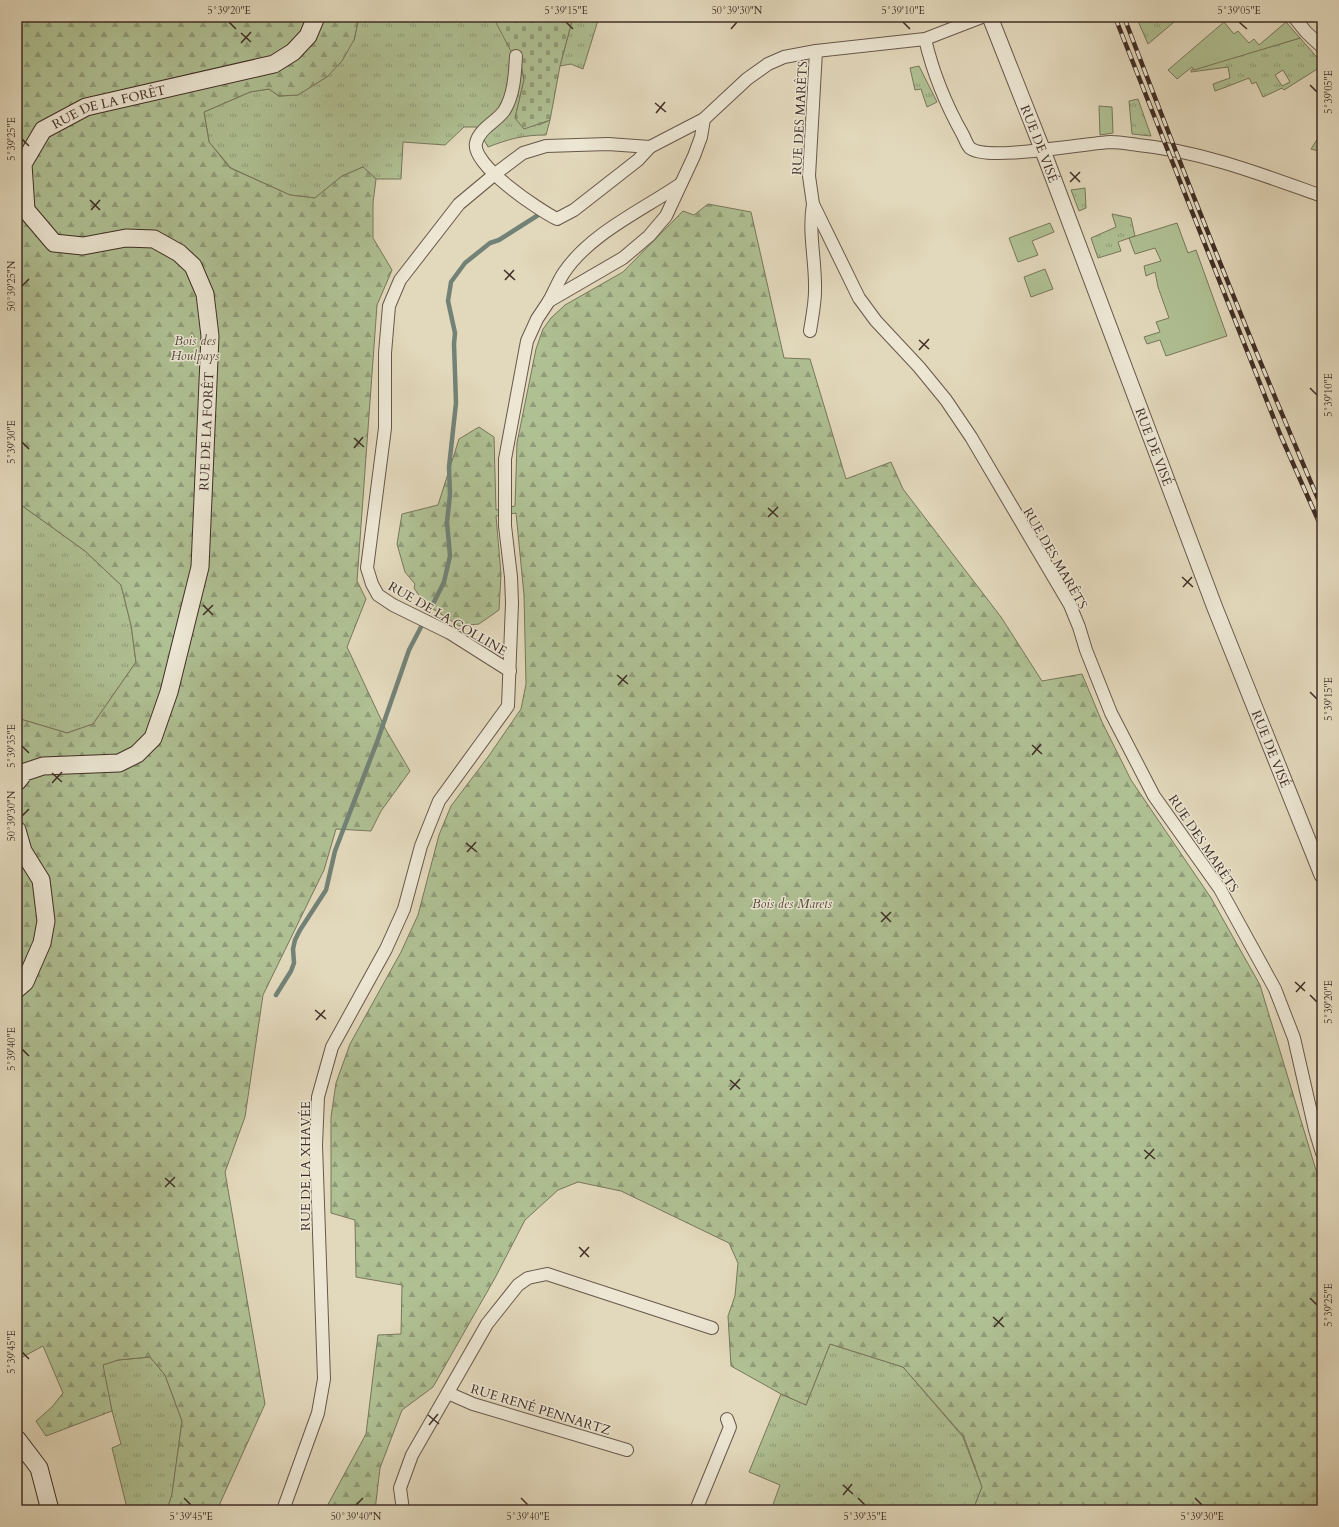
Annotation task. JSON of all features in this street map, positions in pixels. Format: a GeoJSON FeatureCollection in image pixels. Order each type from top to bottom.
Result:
{"type":"FeatureCollection","features":[{"type":"Feature","properties":{"kind":"main road","name":"RUE DE LA FORÊT"},"geometry":{"type":"LineString","coordinates":[[17,782],[25,772],[43,766],[120,763],[137,754],[153,738],[170,692],[200,567],[210,336],[205,294],[193,266],[179,253],[154,240],[126,238],[83,246],[54,243],[26,210],[24,164],[43,130],[86,107],[274,64],[293,52],[308,36],[316,17]]}},
{"type":"Feature","properties":{"kind":"main road"},"geometry":{"type":"LineString","coordinates":[[17,830],[23,850],[42,880],[46,921],[42,943],[25,982],[17,988]]}},
{"type":"Feature","properties":{"kind":"main road"},"geometry":{"type":"LineString","coordinates":[[17,1438],[39,1468],[50,1510]]}},
{"type":"Feature","properties":{"kind":"street"},"geometry":{"type":"LineString","coordinates":[[516,56],[515,78],[508,104],[503,112],[479,134],[475,144],[478,155],[494,174],[520,196],[543,212],[557,219],[574,210],[638,160],[650,147],[704,120],[747,79],[768,64],[784,57],[816,51],[925,39],[982,17]]}},
{"type":"Feature","properties":{"kind":"street","name":"RUE DE VISÉ"},"geometry":{"type":"LineString","coordinates":[[990,17],[1043,151],[1215,608],[1322,875]]}},
{"type":"Feature","properties":{"kind":"street"},"geometry":{"type":"LineString","coordinates":[[1294,17],[1306,32],[1322,46]]}},
{"type":"Feature","properties":{"kind":"street"},"geometry":{"type":"LineString","coordinates":[[925,39],[930,63],[950,110],[970,148],[980,152],[1043,151],[1112,142],[1166,148],[1258,173],[1322,196]]}},
{"type":"Feature","properties":{"kind":"street","name":"RUE DES MARÊTS"},"geometry":{"type":"LineString","coordinates":[[816,51],[809,176],[813,204],[859,298],[876,321],[919,367],[946,400],[974,443],[1070,605],[1111,713],[1154,796],[1220,890],[1275,989],[1294,1038],[1322,1154]]}},
{"type":"Feature","properties":{"kind":"street"},"geometry":{"type":"LineString","coordinates":[[549,301],[623,258],[649,236],[666,216],[694,156],[701,137],[704,120]]}},
{"type":"Feature","properties":{"kind":"street","name":"RUE DE LA COLLINE"},"geometry":{"type":"LineString","coordinates":[[510,671],[450,633],[393,605],[378,595],[372,584],[367,568],[385,428],[385,353],[389,306],[400,280],[459,204],[494,174],[523,154],[546,146],[608,144],[650,147]]}},
{"type":"Feature","properties":{"kind":"street","name":"RUE DE LA XHAVÉE"},"geometry":{"type":"LineString","coordinates":[[283,1510],[318,1413],[324,1379],[316,1145],[318,1097],[332,1047],[386,949],[404,910],[421,846],[439,801],[508,706],[512,596],[505,526],[505,459],[527,341],[537,319],[549,301],[564,272],[579,255],[595,240],[680,184]]}},
{"type":"Feature","properties":{"kind":"street"},"geometry":{"type":"LineString","coordinates":[[810,332],[815,292],[811,213],[813,204]]}},
{"type":"Feature","properties":{"kind":"street"},"geometry":{"type":"LineString","coordinates":[[403,1510],[400,1488],[412,1455],[487,1324],[518,1284],[528,1278],[547,1274],[712,1328]]}},
{"type":"Feature","properties":{"kind":"street","name":"RUE RENÉ PENNARTZ"},"geometry":{"type":"LineString","coordinates":[[448,1393],[473,1404],[627,1450]]}},
{"type":"Feature","properties":{"kind":"street"},"geometry":{"type":"LineString","coordinates":[[696,1510],[730,1427],[728,1419]]}},
{"type":"Feature","properties":{"kind":"green space","name":"Bois des Houlpays"},"geometry":{"type":"Polygon","coordinates":[[[17,17],[359,17],[354,40],[342,61],[328,76],[298,95],[279,96],[269,89],[250,92],[204,112],[209,142],[230,168],[290,195],[315,198],[342,176],[363,167],[376,179],[373,203],[373,238],[392,270],[377,305],[357,581],[366,599],[347,647],[386,730],[410,771],[381,811],[371,831],[336,829],[324,870],[263,995],[245,1117],[225,1172],[265,1404],[217,1510],[167,1510],[172,1494],[182,1421],[165,1375],[150,1357],[118,1360],[103,1365],[112,1411],[46,1436],[36,1421],[52,1407],[63,1393],[43,1346],[17,1360],[17,718],[67,733],[93,724],[136,662],[131,625],[121,585],[85,551],[17,502],[17,17]]]}},
{"type":"Feature","properties":{"kind":"green space"},"geometry":{"type":"Polygon","coordinates":[[[359,17],[493,17],[520,57],[524,80],[515,118],[539,125],[550,120],[546,135],[516,138],[488,147],[477,127],[464,127],[445,145],[403,142],[401,179],[376,179],[363,167],[342,176],[315,198],[290,195],[231,168],[209,142],[204,112],[250,92],[269,89],[279,96],[298,95],[328,76],[354,40],[359,17]]]}},
{"type":"Feature","properties":{"kind":"green space"},"geometry":{"type":"Polygon","coordinates":[[[493,17],[573,17],[560,66],[550,120],[524,129],[515,118],[524,80],[520,58],[512,53],[493,17]]]}},
{"type":"Feature","properties":{"kind":"green space"},"geometry":{"type":"Polygon","coordinates":[[[573,17],[599,17],[583,69],[571,64],[560,66],[573,17]]]}},
{"type":"Feature","properties":{"kind":"green space"},"geometry":{"type":"Polygon","coordinates":[[[1143,17],[1180,17],[1148,44],[1138,21],[1143,17]]]}},
{"type":"Feature","properties":{"kind":"green space"},"geometry":{"type":"Polygon","coordinates":[[[1224,22],[1234,34],[1238,31],[1249,43],[1254,39],[1259,45],[1286,22],[1300,38],[1194,70],[1192,67],[1177,79],[1168,70],[1224,22]]]}},
{"type":"Feature","properties":{"kind":"green space"},"geometry":{"type":"Polygon","coordinates":[[[1300,38],[1322,63],[1322,66],[1284,90],[1282,88],[1263,97],[1256,82],[1252,84],[1249,78],[1215,91],[1213,84],[1230,78],[1228,67],[1191,72],[1191,70],[1300,38]],[[1283,70],[1275,75],[1282,86],[1290,82],[1283,70]]]}},
{"type":"Feature","properties":{"kind":"green space"},"geometry":{"type":"Polygon","coordinates":[[[919,66],[937,102],[927,107],[921,89],[915,90],[910,68],[919,66]]]}},
{"type":"Feature","properties":{"kind":"green space"},"geometry":{"type":"Polygon","coordinates":[[[1138,99],[1151,136],[1132,134],[1129,101],[1138,99]]]}},
{"type":"Feature","properties":{"kind":"green space"},"geometry":{"type":"Polygon","coordinates":[[[1099,106],[1112,107],[1113,133],[1100,135],[1099,106]]]}},
{"type":"Feature","properties":{"kind":"green space"},"geometry":{"type":"Polygon","coordinates":[[[1320,135],[1322,136],[1322,152],[1311,149],[1320,135]]]}},
{"type":"Feature","properties":{"kind":"green space"},"geometry":{"type":"Polygon","coordinates":[[[1085,188],[1086,208],[1079,211],[1071,190],[1085,188]]]}},
{"type":"Feature","properties":{"kind":"green space","name":"Bois des Marets"},"geometry":{"type":"Polygon","coordinates":[[[708,204],[751,212],[784,358],[810,359],[846,479],[891,462],[903,489],[1001,617],[1042,681],[1082,674],[1102,722],[1131,780],[1211,898],[1260,985],[1322,1190],[1322,1510],[973,1510],[982,1487],[964,1437],[903,1367],[830,1344],[806,1405],[781,1394],[731,1366],[728,1316],[735,1296],[738,1263],[729,1243],[621,1191],[578,1182],[558,1190],[525,1220],[495,1278],[433,1387],[402,1410],[380,1468],[375,1510],[325,1510],[366,1434],[378,1335],[401,1334],[402,1285],[356,1277],[355,1220],[331,1213],[331,1117],[336,1083],[350,1044],[401,952],[418,915],[439,835],[451,806],[488,757],[521,709],[526,684],[524,595],[516,513],[496,516],[501,574],[499,610],[479,624],[459,626],[424,603],[414,588],[415,584],[405,572],[397,544],[402,514],[438,505],[459,439],[479,427],[494,437],[496,510],[515,506],[517,443],[536,349],[543,329],[551,318],[565,305],[623,272],[683,211],[694,215],[708,204]]]}},
{"type":"Feature","properties":{"kind":"green space"},"geometry":{"type":"Polygon","coordinates":[[[1112,214],[1131,218],[1135,236],[1118,242],[1121,251],[1098,258],[1091,238],[1116,227],[1112,214]]]}},
{"type":"Feature","properties":{"kind":"green space"},"geometry":{"type":"Polygon","coordinates":[[[1050,223],[1054,232],[1032,241],[1038,255],[1018,262],[1009,238],[1050,223]]]}},
{"type":"Feature","properties":{"kind":"green space"},"geometry":{"type":"Polygon","coordinates":[[[1177,223],[1188,253],[1196,250],[1227,336],[1166,356],[1160,340],[1147,344],[1144,337],[1160,332],[1156,322],[1169,318],[1158,287],[1155,272],[1146,276],[1144,266],[1161,261],[1155,248],[1135,254],[1129,238],[1177,223]]]}},
{"type":"Feature","properties":{"kind":"green space"},"geometry":{"type":"Polygon","coordinates":[[[1045,269],[1053,289],[1031,297],[1024,277],[1045,269]]]}},
{"type":"Feature","properties":{"kind":"green space"},"geometry":{"type":"Polygon","coordinates":[[[17,502],[85,551],[121,585],[131,625],[136,662],[93,724],[67,733],[17,718],[17,502]]]}},
{"type":"Feature","properties":{"kind":"green space"},"geometry":{"type":"Polygon","coordinates":[[[830,1344],[903,1367],[963,1437],[982,1487],[973,1510],[771,1510],[780,1485],[749,1472],[781,1394],[806,1405],[830,1344]]]}},
{"type":"Feature","properties":{"kind":"green space"},"geometry":{"type":"Polygon","coordinates":[[[150,1357],[165,1375],[182,1421],[172,1495],[167,1510],[126,1510],[126,1504],[112,1448],[121,1444],[102,1365],[118,1360],[150,1357]]]}},
{"type":"Feature","properties":{"kind":"waterway"},"geometry":{"type":"LineString","coordinates":[[432,606],[444,582],[450,556],[447,522],[450,495],[449,467],[456,403],[455,333],[448,301],[451,282],[465,263],[490,243],[499,240],[543,212]]}},
{"type":"Feature","properties":{"kind":"waterway"},"geometry":{"type":"LineString","coordinates":[[276,995],[291,971],[294,963],[293,949],[295,940],[326,890],[335,851],[377,742],[409,650],[421,627]]}},
{"type":"Feature","properties":{"kind":"railway"},"geometry":{"type":"LineString","coordinates":[[1115,17],[1280,434],[1322,529]]}},
{"type":"Feature","properties":{"kind":"railway"},"geometry":{"type":"LineString","coordinates":[[1124,17],[1220,264],[1322,508]]}}]}
